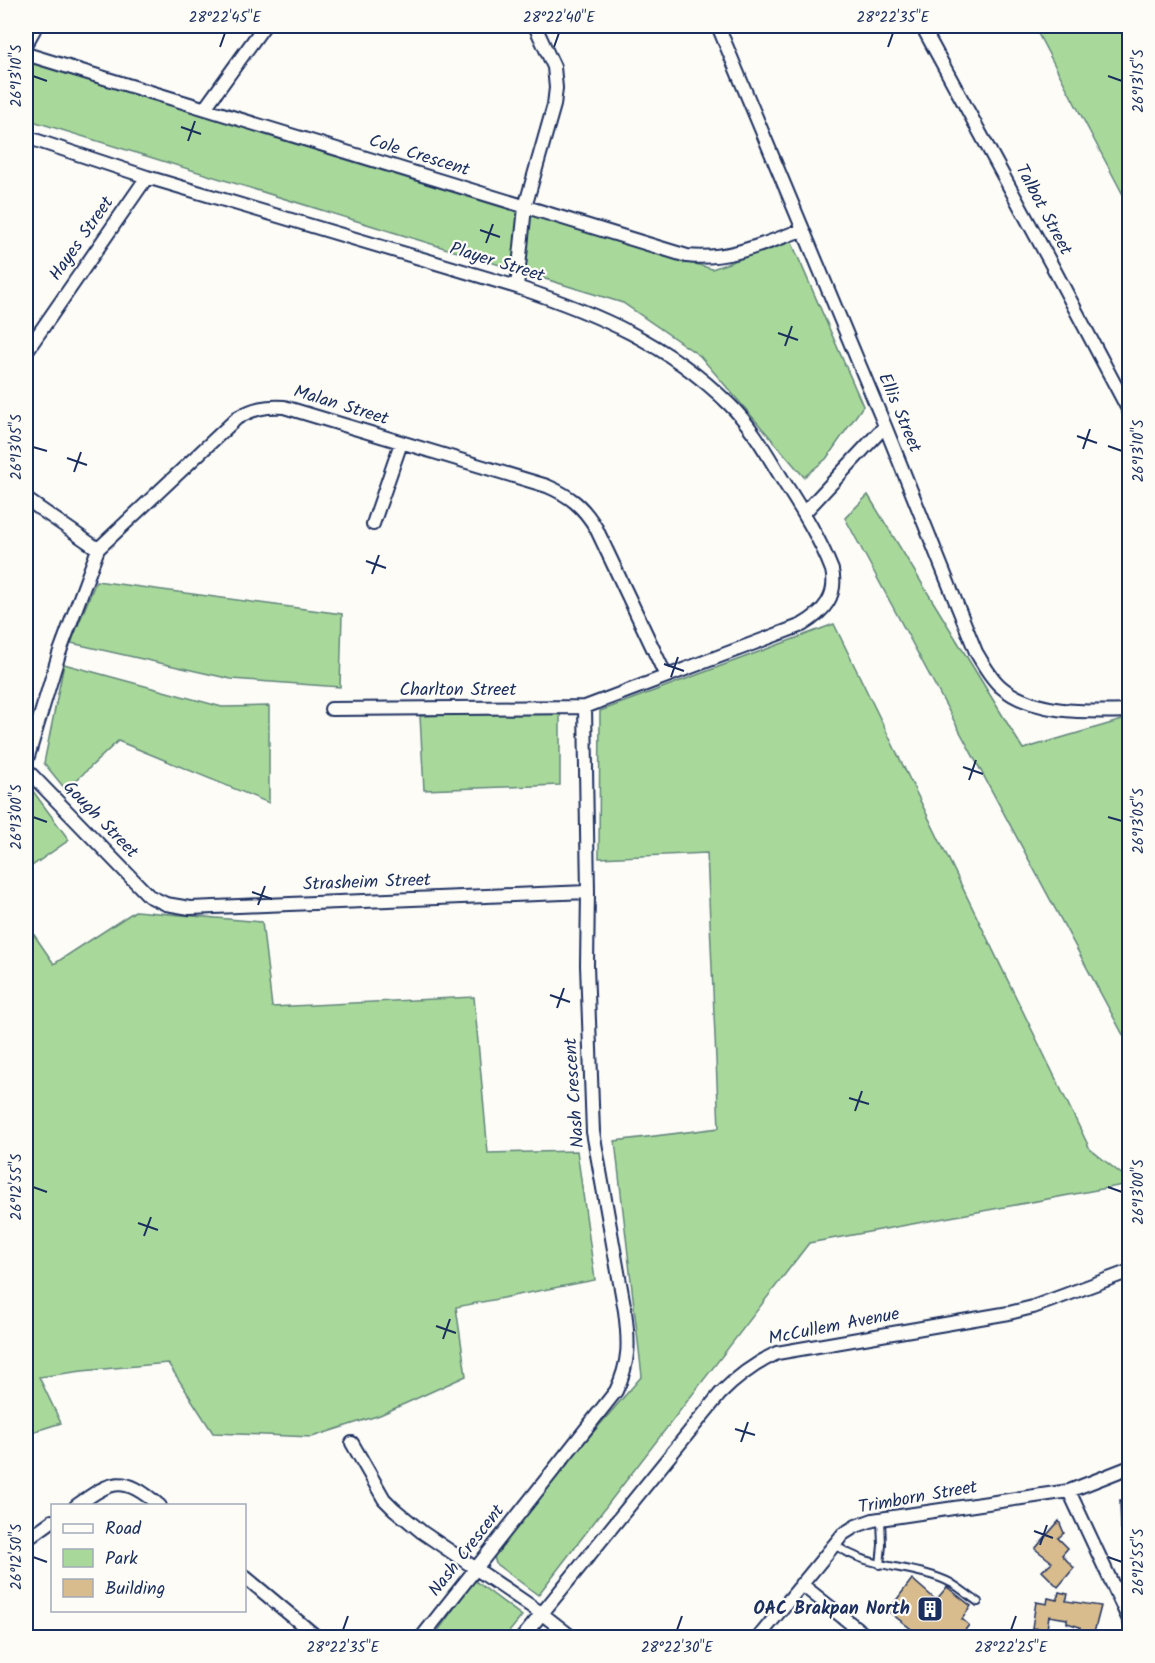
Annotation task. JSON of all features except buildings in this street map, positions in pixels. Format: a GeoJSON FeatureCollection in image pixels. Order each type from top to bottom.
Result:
{"type":"FeatureCollection","features":[{"type":"Feature","properties":{"kind":"street"},"geometry":{"type":"LineString","coordinates":[[26,44],[36,26]]}},
{"type":"Feature","properties":{"kind":"street"},"geometry":{"type":"LineString","coordinates":[[205,108],[264,26]]}},
{"type":"Feature","properties":{"kind":"street"},"geometry":{"type":"LineString","coordinates":[[517,287],[525,207],[554,105],[556,88],[554,67],[535,26]]}},
{"type":"Feature","properties":{"kind":"street","name":"Ellis Street"},"geometry":{"type":"LineString","coordinates":[[718,26],[885,426],[976,652],[987,671],[999,686],[1026,701],[1051,708],[1130,711]]}},
{"type":"Feature","properties":{"kind":"street","name":"Talbot Street"},"geometry":{"type":"LineString","coordinates":[[922,26],[1130,413]]}},
{"type":"Feature","properties":{"kind":"street","name":"Cole Crescent"},"geometry":{"type":"LineString","coordinates":[[26,54],[671,252],[698,257],[731,254],[802,230]]}},
{"type":"Feature","properties":{"kind":"street","name":"Player Street"},"geometry":{"type":"LineString","coordinates":[[26,137],[147,177],[574,306],[625,328],[676,360],[730,405],[755,437],[804,513],[830,564],[834,591],[821,612],[802,625],[666,676]]}},
{"type":"Feature","properties":{"kind":"street","name":"Hayes Street"},"geometry":{"type":"LineString","coordinates":[[26,352],[147,177]]}},
{"type":"Feature","properties":{"kind":"street","name":"Malan Street"},"geometry":{"type":"LineString","coordinates":[[26,763],[59,654],[98,549],[237,418],[252,409],[269,406],[284,407],[547,486],[576,501],[596,528],[666,676]]}},
{"type":"Feature","properties":{"kind":"street"},"geometry":{"type":"LineString","coordinates":[[804,513],[885,426]]}},
{"type":"Feature","properties":{"kind":"street"},"geometry":{"type":"LineString","coordinates":[[373,524],[401,443]]}},
{"type":"Feature","properties":{"kind":"street"},"geometry":{"type":"LineString","coordinates":[[26,499],[98,549]]}},
{"type":"Feature","properties":{"kind":"street"},"geometry":{"type":"LineString","coordinates":[[585,707],[666,676]]}},
{"type":"Feature","properties":{"kind":"street","name":"Charlton Street"},"geometry":{"type":"LineString","coordinates":[[331,709],[585,707]]}},
{"type":"Feature","properties":{"kind":"street","name":"Nash Crescent"},"geometry":{"type":"LineString","coordinates":[[421,1638],[616,1390],[628,1360],[625,1311],[593,1132],[587,965],[585,707]]}},
{"type":"Feature","properties":{"kind":"street","name":"Gough Street"},"geometry":{"type":"LineString","coordinates":[[26,769],[148,896]]}},
{"type":"Feature","properties":{"kind":"street","name":"Strasheim Street"},"geometry":{"type":"LineString","coordinates":[[148,896],[166,904],[190,908],[588,892]]}},
{"type":"Feature","properties":{"kind":"street","name":"McCullem Avenue"},"geometry":{"type":"LineString","coordinates":[[522,1638],[720,1394],[739,1374],[757,1362],[777,1353],[1017,1311],[1065,1296],[1130,1271]]}},
{"type":"Feature","properties":{"kind":"street"},"geometry":{"type":"LineString","coordinates":[[352,1443],[384,1499],[394,1509],[422,1532],[541,1613],[573,1638]]}},
{"type":"Feature","properties":{"kind":"street","name":"Trimborn Street"},"geometry":{"type":"LineString","coordinates":[[758,1638],[834,1544],[843,1534],[856,1526],[881,1519],[1069,1491],[1130,1467]]}},
{"type":"Feature","properties":{"kind":"street"},"geometry":{"type":"LineString","coordinates":[[79,1504],[103,1487],[116,1483],[131,1485],[158,1504]]}},
{"type":"Feature","properties":{"kind":"street"},"geometry":{"type":"LineString","coordinates":[[1069,1491],[1130,1622]]}},
{"type":"Feature","properties":{"kind":"street"},"geometry":{"type":"LineString","coordinates":[[26,1540],[51,1522]]}},
{"type":"Feature","properties":{"kind":"street"},"geometry":{"type":"LineString","coordinates":[[246,1578],[318,1638]]}},
{"type":"Feature","properties":{"kind":"street"},"geometry":{"type":"LineString","coordinates":[[801,1584],[869,1638]]}},
{"type":"Feature","properties":{"kind":"lane"},"geometry":{"type":"LineString","coordinates":[[880,1564],[881,1519]]}},
{"type":"Feature","properties":{"kind":"lane"},"geometry":{"type":"LineString","coordinates":[[834,1544],[857,1558],[950,1583],[978,1602]]}},
{"type":"Feature","properties":{"kind":"green space"},"geometry":{"type":"Polygon","coordinates":[[[1034,26],[1129,26],[1129,206],[1034,26]]]}},
{"type":"Feature","properties":{"kind":"green space"},"geometry":{"type":"Polygon","coordinates":[[[27,62],[712,269],[791,241],[863,406],[826,459],[804,477],[700,356],[623,303],[26,119],[27,62]]]}},
{"type":"Feature","properties":{"kind":"green space"},"geometry":{"type":"Polygon","coordinates":[[[868,495],[1023,749],[1129,718],[1129,1046],[845,518],[868,495]]]}},
{"type":"Feature","properties":{"kind":"green space"},"geometry":{"type":"Polygon","coordinates":[[[96,581],[342,614],[340,687],[231,679],[71,643],[96,581]]]}},
{"type":"Feature","properties":{"kind":"green space"},"geometry":{"type":"Polygon","coordinates":[[[834,624],[1090,1149],[1129,1180],[1129,1184],[809,1243],[538,1595],[496,1564],[492,1549],[642,1376],[615,1141],[719,1128],[707,853],[599,858],[600,711],[834,624]]]}},
{"type":"Feature","properties":{"kind":"green space"},"geometry":{"type":"Polygon","coordinates":[[[64,664],[222,707],[269,706],[269,803],[118,741],[66,790],[44,763],[64,664]]]}},
{"type":"Feature","properties":{"kind":"green space"},"geometry":{"type":"Polygon","coordinates":[[[560,710],[560,785],[424,790],[420,716],[560,710]]]}},
{"type":"Feature","properties":{"kind":"green space"},"geometry":{"type":"Polygon","coordinates":[[[26,784],[69,840],[26,870],[26,784]]]}},
{"type":"Feature","properties":{"kind":"green space"},"geometry":{"type":"Polygon","coordinates":[[[135,911],[262,922],[272,1007],[474,997],[488,1153],[577,1151],[595,1280],[456,1307],[466,1376],[380,1415],[312,1437],[213,1433],[168,1363],[39,1377],[61,1423],[26,1434],[26,923],[54,964],[135,911]]]}},
{"type":"Feature","properties":{"kind":"green space"},"geometry":{"type":"Polygon","coordinates":[[[474,1580],[522,1616],[505,1637],[433,1638],[474,1580]]]}},
{"type":"Feature","properties":{"kind":"place","name":"OAC Brakpan North"},"geometry":{"type":"Point","coordinates":[930,1609]}}]}
